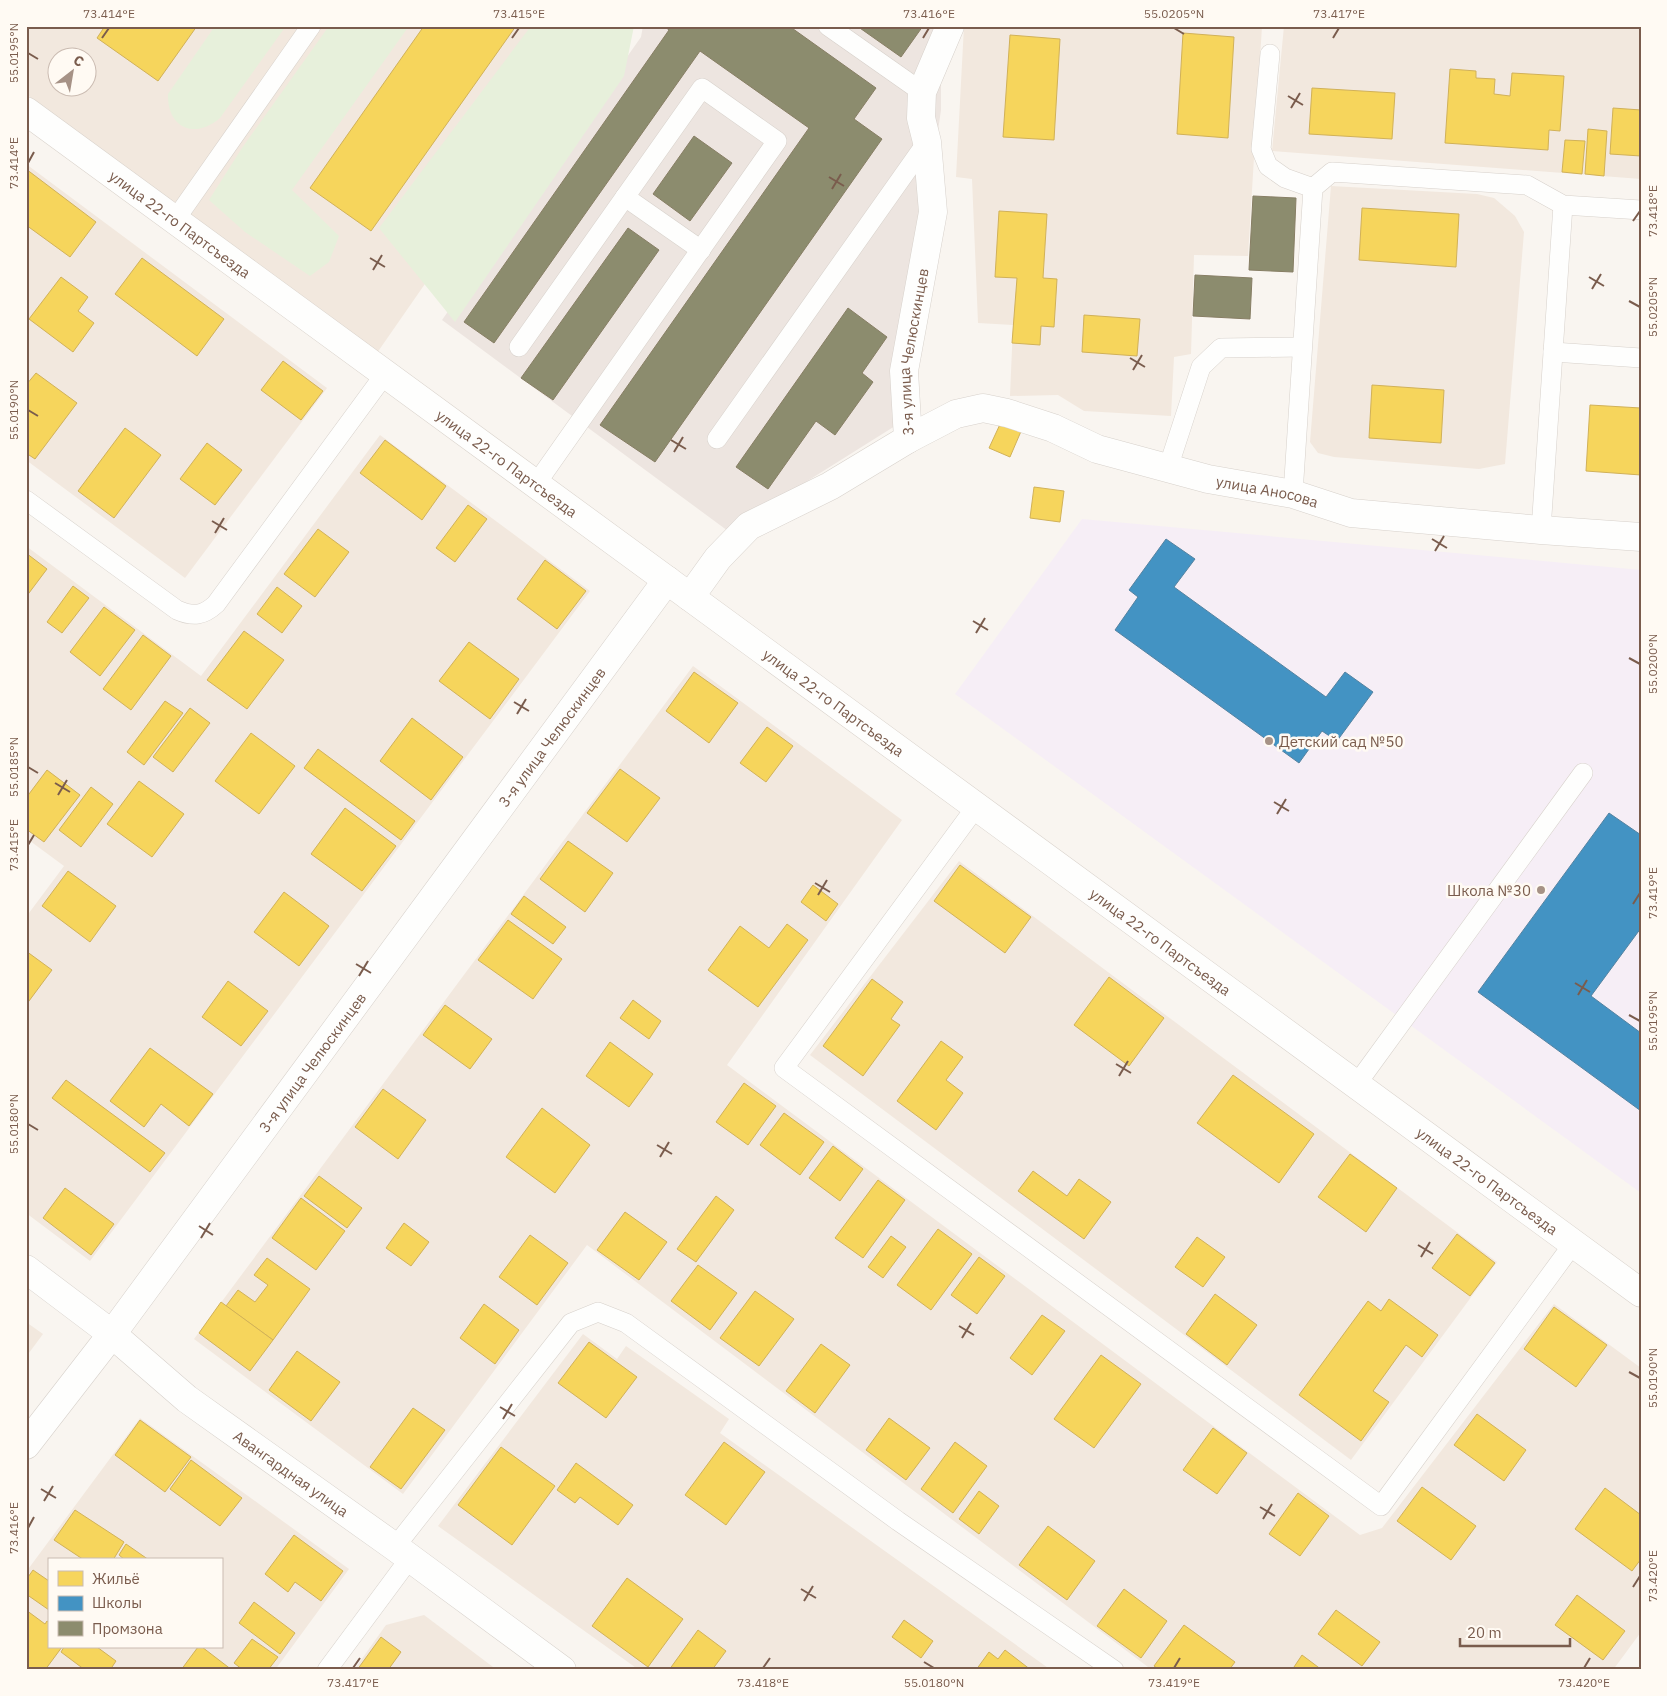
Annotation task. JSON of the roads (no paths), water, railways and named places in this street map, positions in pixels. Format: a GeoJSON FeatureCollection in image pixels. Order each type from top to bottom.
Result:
{"type":"FeatureCollection","features":[{"type":"Feature","properties":{"kind":"street","name":"3-я улица Челюскинцев"},"geometry":{"type":"LineString","coordinates":[[690,597],[718,558],[749,526],[830,486],[908,439],[904,371],[933,212],[927,142],[920,118],[922,92],[950,26]]}},
{"type":"Feature","properties":{"kind":"street","name":"улица 22-го Партсъезда"},"geometry":{"type":"LineString","coordinates":[[26,111],[1641,1294]]}},
{"type":"Feature","properties":{"kind":"street","name":"улица Аносова"},"geometry":{"type":"LineString","coordinates":[[908,439],[956,414],[983,408],[1008,413],[1053,428],[1097,449],[1208,479],[1292,494],[1351,513],[1641,537]]}},
{"type":"Feature","properties":{"kind":"street","name":"3-я улица Челюскинцев"},"geometry":{"type":"LineString","coordinates":[[26,1445],[112,1334],[667,580]]}},
{"type":"Feature","properties":{"kind":"street","name":"Авангардная улица"},"geometry":{"type":"LineString","coordinates":[[26,1269],[112,1334],[187,1399],[562,1670]]}},
{"type":"Feature","properties":{"kind":"lane"},"geometry":{"type":"LineString","coordinates":[[174,220],[311,26]]}},
{"type":"Feature","properties":{"kind":"lane"},"geometry":{"type":"LineString","coordinates":[[828,26],[922,92]]}},
{"type":"Feature","properties":{"kind":"lane"},"geometry":{"type":"LineString","coordinates":[[1270,54],[1261,149],[1268,166],[1285,178],[1313,188]]}},
{"type":"Feature","properties":{"kind":"lane"},"geometry":{"type":"LineString","coordinates":[[519,347],[702,88],[777,141],[536,484]]}},
{"type":"Feature","properties":{"kind":"lane"},"geometry":{"type":"LineString","coordinates":[[717,439],[927,142]]}},
{"type":"Feature","properties":{"kind":"lane"},"geometry":{"type":"LineString","coordinates":[[1292,494],[1313,188],[1332,172],[1527,185],[1563,205],[1641,210]]}},
{"type":"Feature","properties":{"kind":"lane"},"geometry":{"type":"LineString","coordinates":[[625,197],[700,250]]}},
{"type":"Feature","properties":{"kind":"lane"},"geometry":{"type":"LineString","coordinates":[[1541,530],[1563,205]]}},
{"type":"Feature","properties":{"kind":"lane"},"geometry":{"type":"LineString","coordinates":[[1168,468],[1201,367],[1221,348],[1302,347]]}},
{"type":"Feature","properties":{"kind":"lane"},"geometry":{"type":"LineString","coordinates":[[1553,352],[1641,358]]}},
{"type":"Feature","properties":{"kind":"lane"},"geometry":{"type":"LineString","coordinates":[[26,500],[177,610],[187,615],[198,615],[208,612],[216,604],[385,374]]}},
{"type":"Feature","properties":{"kind":"lane"},"geometry":{"type":"LineString","coordinates":[[1356,1085],[1584,773]]}},
{"type":"Feature","properties":{"kind":"lane"},"geometry":{"type":"LineString","coordinates":[[976,807],[784,1068],[1381,1506],[1573,1244]]}},
{"type":"Feature","properties":{"kind":"lane"},"geometry":{"type":"LineString","coordinates":[[327,1670],[402,1553],[571,1323],[598,1312],[626,1324],[898,1521],[1114,1670]]}},
{"type":"Feature","properties":{"kind":"place","name":"Детский сад №50"},"geometry":{"type":"Point","coordinates":[1269,741]}},
{"type":"Feature","properties":{"kind":"place","name":"Школа №30"},"geometry":{"type":"Point","coordinates":[1541,890]}}]}
